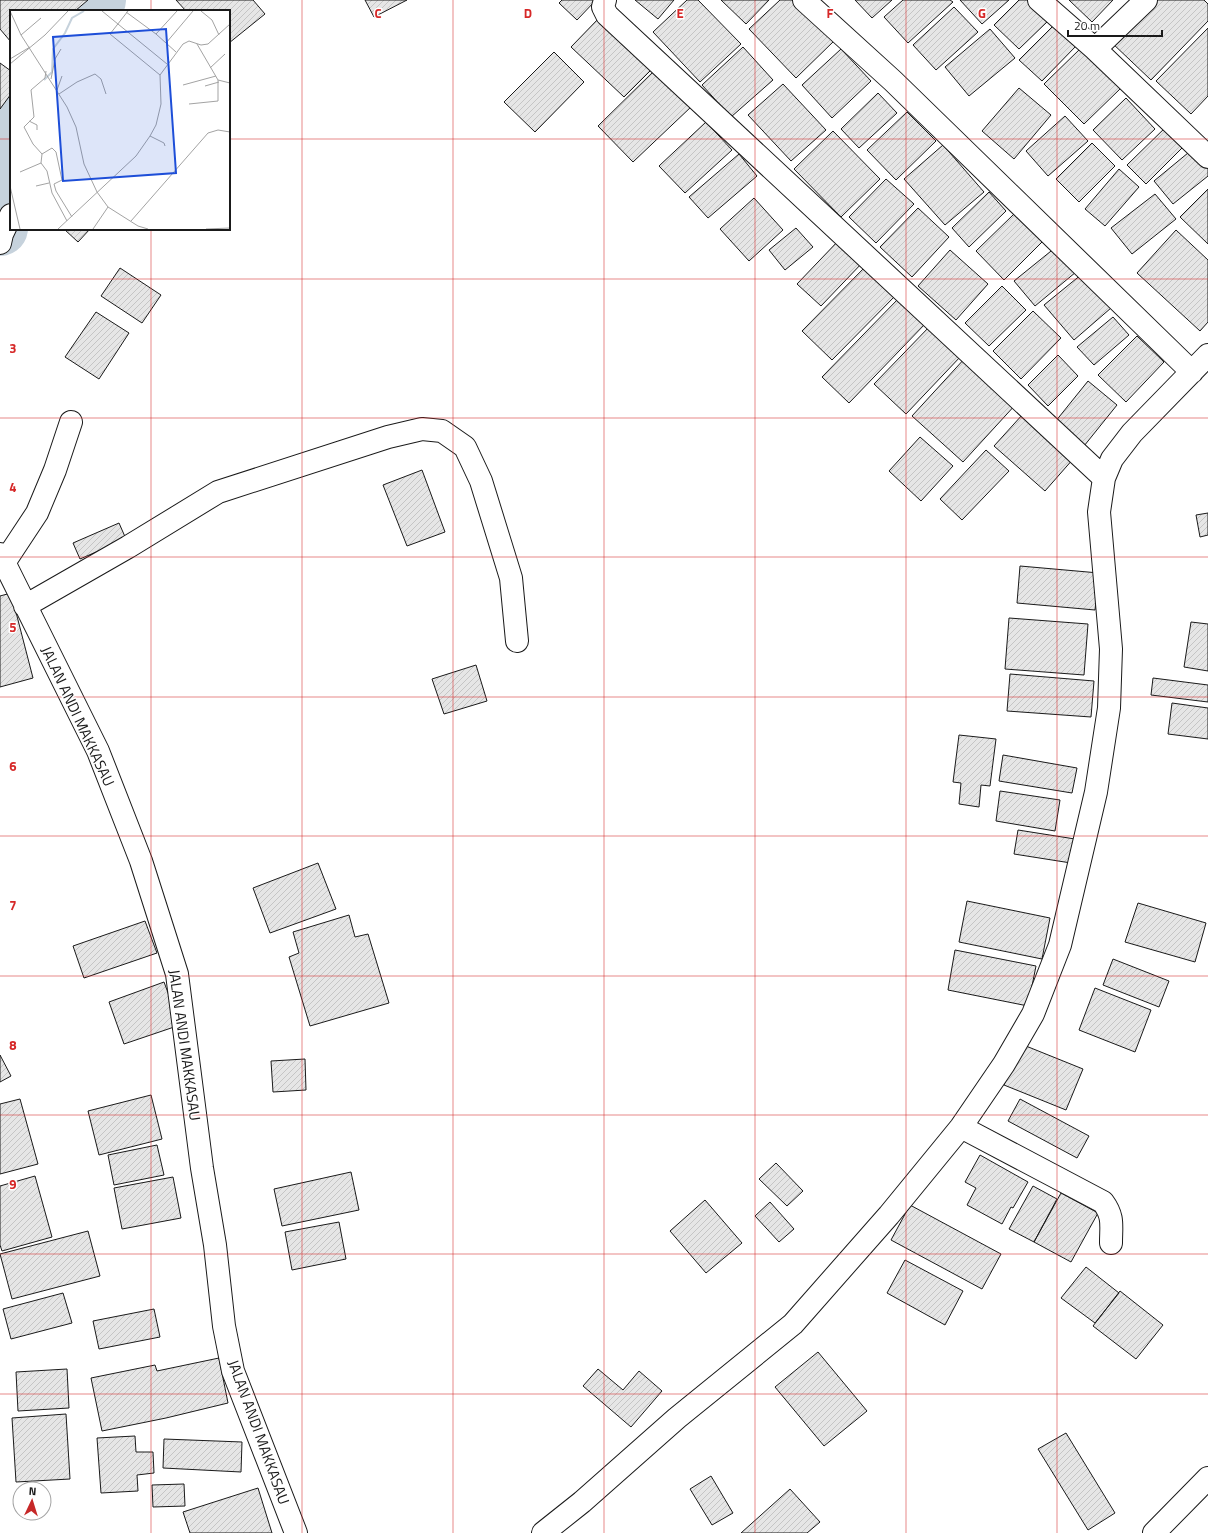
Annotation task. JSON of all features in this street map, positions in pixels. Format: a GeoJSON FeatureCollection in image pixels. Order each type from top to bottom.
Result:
{"type":"FeatureCollection","features":[{"type":"Feature","properties":{"kind":"street"},"geometry":{"type":"LineString","coordinates":[[604,0],[603,7],[607,15],[1104,478]]}},
{"type":"Feature","properties":{"kind":"street"},"geometry":{"type":"LineString","coordinates":[[804,0],[899,87],[1192,372]]}},
{"type":"Feature","properties":{"kind":"street"},"geometry":{"type":"LineString","coordinates":[[1039,0],[1204,146]]}},
{"type":"Feature","properties":{"kind":"street"},"geometry":{"type":"LineString","coordinates":[[1095,49],[1146,0]]}},
{"type":"Feature","properties":{"kind":"street"},"geometry":{"type":"LineString","coordinates":[[0,243],[2,234],[10,217]]}},
{"type":"Feature","properties":{"kind":"street"},"geometry":{"type":"LineString","coordinates":[[543,1533],[582,1502],[677,1418],[793,1324],[889,1214],[961,1127],[1004,1064],[1033,1014],[1060,945],[1096,792],[1109,708],[1110,649],[1099,512],[1104,478],[1112,460],[1132,433],[1208,355]]}},
{"type":"Feature","properties":{"kind":"street"},"geometry":{"type":"LineString","coordinates":[[2,559],[37,513],[55,470],[70,422]]}},
{"type":"Feature","properties":{"kind":"street"},"geometry":{"type":"LineString","coordinates":[[25,606],[128,547],[218,492],[388,437],[422,429],[442,431],[465,447],[481,481],[511,578],[517,641]]}},
{"type":"Feature","properties":{"kind":"street","name":"JALAN ANDI MAKKASAU"},"geometry":{"type":"LineString","coordinates":[[2,559],[98,751],[141,861],[177,974],[201,1160],[215,1245],[224,1326],[233,1371],[296,1533]]}},
{"type":"Feature","properties":{"kind":"street"},"geometry":{"type":"LineString","coordinates":[[961,1127],[1103,1202],[1110,1212],[1111,1243]]}},
{"type":"Feature","properties":{"kind":"street"},"geometry":{"type":"LineString","coordinates":[[1154,1533],[1208,1478]]}},
{"type":"Feature","properties":{"kind":"building"},"geometry":{"type":"Polygon","coordinates":[[[0,0],[88,0],[76,10],[10,10],[10,41],[0,29],[0,0]]]}},
{"type":"Feature","properties":{"kind":"building"},"geometry":{"type":"Polygon","coordinates":[[[176,0],[253,0],[265,14],[230,42],[230,10],[185,10],[176,0]]]}},
{"type":"Feature","properties":{"kind":"building"},"geometry":{"type":"Polygon","coordinates":[[[365,0],[407,0],[374,17],[365,0]]]}},
{"type":"Feature","properties":{"kind":"building"},"geometry":{"type":"Polygon","coordinates":[[[562,0],[596,0],[577,20],[559,3],[562,0]]]}},
{"type":"Feature","properties":{"kind":"building"},"geometry":{"type":"Polygon","coordinates":[[[635,0],[674,0],[658,19],[635,0]]]}},
{"type":"Feature","properties":{"kind":"building"},"geometry":{"type":"Polygon","coordinates":[[[687,0],[698,0],[741,44],[700,82],[653,32],[687,0]]]}},
{"type":"Feature","properties":{"kind":"building"},"geometry":{"type":"Polygon","coordinates":[[[721,0],[769,0],[746,24],[721,0]]]}},
{"type":"Feature","properties":{"kind":"building"},"geometry":{"type":"Polygon","coordinates":[[[780,0],[796,0],[835,40],[796,78],[749,29],[780,0]]]}},
{"type":"Feature","properties":{"kind":"building"},"geometry":{"type":"Polygon","coordinates":[[[855,0],[892,0],[872,18],[855,0]]]}},
{"type":"Feature","properties":{"kind":"building"},"geometry":{"type":"Polygon","coordinates":[[[903,0],[950,0],[953,2],[908,43],[884,17],[903,0]]]}},
{"type":"Feature","properties":{"kind":"building"},"geometry":{"type":"Polygon","coordinates":[[[960,0],[1009,0],[982,24],[960,0]]]}},
{"type":"Feature","properties":{"kind":"building"},"geometry":{"type":"Polygon","coordinates":[[[1019,0],[1028,0],[1048,21],[1019,49],[994,25],[1019,0]]]}},
{"type":"Feature","properties":{"kind":"building"},"geometry":{"type":"Polygon","coordinates":[[[1069,0],[1113,0],[1092,22],[1069,0]]]}},
{"type":"Feature","properties":{"kind":"building"},"geometry":{"type":"Polygon","coordinates":[[[1152,0],[1204,0],[1208,4],[1208,21],[1151,80],[1111,42],[1152,0]]]}},
{"type":"Feature","properties":{"kind":"building"},"geometry":{"type":"Polygon","coordinates":[[[954,7],[978,32],[936,70],[913,45],[954,7]]]}},
{"type":"Feature","properties":{"kind":"building"},"geometry":{"type":"Polygon","coordinates":[[[600,17],[653,68],[624,97],[571,47],[600,17]]]}},
{"type":"Feature","properties":{"kind":"building"},"geometry":{"type":"Polygon","coordinates":[[[1055,24],[1077,45],[1042,81],[1019,60],[1055,24]]]}},
{"type":"Feature","properties":{"kind":"building"},"geometry":{"type":"Polygon","coordinates":[[[1208,28],[1208,96],[1191,114],[1156,81],[1208,28]]]}},
{"type":"Feature","properties":{"kind":"building"},"geometry":{"type":"Polygon","coordinates":[[[990,29],[1015,58],[969,96],[945,67],[990,29]]]}},
{"type":"Feature","properties":{"kind":"building"},"geometry":{"type":"Polygon","coordinates":[[[743,47],[773,80],[731,117],[702,85],[743,47]]]}},
{"type":"Feature","properties":{"kind":"building"},"geometry":{"type":"Polygon","coordinates":[[[1081,48],[1121,88],[1084,124],[1044,84],[1081,48]]]}},
{"type":"Feature","properties":{"kind":"building"},"geometry":{"type":"Polygon","coordinates":[[[841,49],[871,81],[832,118],[802,85],[841,49]]]}},
{"type":"Feature","properties":{"kind":"building"},"geometry":{"type":"Polygon","coordinates":[[[554,52],[584,82],[535,132],[504,102],[554,52]]]}},
{"type":"Feature","properties":{"kind":"building"},"geometry":{"type":"Polygon","coordinates":[[[0,63],[10,70],[10,95],[0,109],[0,63]]]}},
{"type":"Feature","properties":{"kind":"building"},"geometry":{"type":"Polygon","coordinates":[[[656,69],[692,106],[633,162],[598,126],[656,69]]]}},
{"type":"Feature","properties":{"kind":"building"},"geometry":{"type":"Polygon","coordinates":[[[783,84],[826,130],[791,161],[748,115],[783,84]]]}},
{"type":"Feature","properties":{"kind":"building"},"geometry":{"type":"Polygon","coordinates":[[[1019,88],[1051,115],[1014,159],[982,131],[1019,88]]]}},
{"type":"Feature","properties":{"kind":"building"},"geometry":{"type":"Polygon","coordinates":[[[878,93],[897,113],[859,148],[841,129],[878,93]]]}},
{"type":"Feature","properties":{"kind":"building"},"geometry":{"type":"Polygon","coordinates":[[[1126,98],[1155,129],[1122,160],[1093,130],[1126,98]]]}},
{"type":"Feature","properties":{"kind":"building"},"geometry":{"type":"Polygon","coordinates":[[[907,112],[936,141],[896,180],[867,150],[907,112]]]}},
{"type":"Feature","properties":{"kind":"building"},"geometry":{"type":"Polygon","coordinates":[[[1065,116],[1088,141],[1048,176],[1026,151],[1065,116]]]}},
{"type":"Feature","properties":{"kind":"building"},"geometry":{"type":"Polygon","coordinates":[[[706,122],[732,150],[685,193],[659,166],[706,122]]]}},
{"type":"Feature","properties":{"kind":"building"},"geometry":{"type":"Polygon","coordinates":[[[1170,123],[1188,142],[1146,184],[1127,165],[1170,123]]]}},
{"type":"Feature","properties":{"kind":"building"},"geometry":{"type":"Polygon","coordinates":[[[833,131],[880,179],[841,217],[794,169],[833,131]]]}},
{"type":"Feature","properties":{"kind":"building"},"geometry":{"type":"Polygon","coordinates":[[[1092,143],[1115,166],[1079,202],[1056,179],[1092,143]]]}},
{"type":"Feature","properties":{"kind":"building"},"geometry":{"type":"Polygon","coordinates":[[[943,145],[984,192],[945,225],[904,179],[943,145]]]}},
{"type":"Feature","properties":{"kind":"building"},"geometry":{"type":"Polygon","coordinates":[[[1194,148],[1208,165],[1208,176],[1173,204],[1154,181],[1194,148]]]}},
{"type":"Feature","properties":{"kind":"building"},"geometry":{"type":"Polygon","coordinates":[[[739,154],[757,176],[708,218],[689,197],[739,154]]]}},
{"type":"Feature","properties":{"kind":"building"},"geometry":{"type":"Polygon","coordinates":[[[1119,169],[1139,187],[1105,226],[1085,209],[1119,169]]]}},
{"type":"Feature","properties":{"kind":"building"},"geometry":{"type":"Polygon","coordinates":[[[886,179],[914,204],[876,243],[849,217],[886,179]]]}},
{"type":"Feature","properties":{"kind":"building"},"geometry":{"type":"Polygon","coordinates":[[[1208,189],[1208,244],[1180,217],[1208,189]]]}},
{"type":"Feature","properties":{"kind":"building"},"geometry":{"type":"Polygon","coordinates":[[[989,192],[1006,211],[969,247],[952,228],[989,192]]]}},
{"type":"Feature","properties":{"kind":"building"},"geometry":{"type":"Polygon","coordinates":[[[1155,194],[1176,219],[1132,254],[1111,228],[1155,194]]]}},
{"type":"Feature","properties":{"kind":"building"},"geometry":{"type":"Polygon","coordinates":[[[754,198],[783,230],[749,261],[720,229],[754,198]]]}},
{"type":"Feature","properties":{"kind":"building"},"geometry":{"type":"Polygon","coordinates":[[[918,208],[949,237],[912,277],[880,247],[918,208]]]}},
{"type":"Feature","properties":{"kind":"building"},"geometry":{"type":"Polygon","coordinates":[[[1014,214],[1042,242],[1004,280],[976,251],[1014,214]]]}},
{"type":"Feature","properties":{"kind":"building"},"geometry":{"type":"Polygon","coordinates":[[[796,228],[813,247],[785,270],[769,250],[796,228]]]}},
{"type":"Feature","properties":{"kind":"building"},"geometry":{"type":"Polygon","coordinates":[[[65,230],[89,230],[78,242],[65,230]]]}},
{"type":"Feature","properties":{"kind":"building"},"geometry":{"type":"Polygon","coordinates":[[[1176,230],[1208,260],[1208,322],[1200,331],[1137,273],[1176,230]]]}},
{"type":"Feature","properties":{"kind":"building"},"geometry":{"type":"Polygon","coordinates":[[[840,239],[864,261],[821,306],[797,284],[840,239]]]}},
{"type":"Feature","properties":{"kind":"building"},"geometry":{"type":"Polygon","coordinates":[[[1056,247],[1076,272],[1035,306],[1014,281],[1056,247]]]}},
{"type":"Feature","properties":{"kind":"building"},"geometry":{"type":"Polygon","coordinates":[[[950,250],[988,284],[956,320],[918,286],[950,250]]]}},
{"type":"Feature","properties":{"kind":"building"},"geometry":{"type":"Polygon","coordinates":[[[867,265],[897,294],[832,360],[802,331],[867,265]]]}},
{"type":"Feature","properties":{"kind":"building"},"geometry":{"type":"Polygon","coordinates":[[[120,268],[161,295],[142,323],[101,296],[120,268]]]}},
{"type":"Feature","properties":{"kind":"building"},"geometry":{"type":"Polygon","coordinates":[[[1082,274],[1111,308],[1074,340],[1044,305],[1082,274]]]}},
{"type":"Feature","properties":{"kind":"building"},"geometry":{"type":"Polygon","coordinates":[[[1002,286],[1026,310],[989,346],[965,323],[1002,286]]]}},
{"type":"Feature","properties":{"kind":"building"},"geometry":{"type":"Polygon","coordinates":[[[900,297],[926,323],[849,403],[822,377],[900,297]]]}},
{"type":"Feature","properties":{"kind":"building"},"geometry":{"type":"Polygon","coordinates":[[[1033,311],[1061,338],[1021,379],[993,351],[1033,311]]]}},
{"type":"Feature","properties":{"kind":"building"},"geometry":{"type":"Polygon","coordinates":[[[96,312],[129,333],[99,379],[65,357],[96,312]]]}},
{"type":"Feature","properties":{"kind":"building"},"geometry":{"type":"Polygon","coordinates":[[[1113,317],[1129,335],[1094,365],[1077,347],[1113,317]]]}},
{"type":"Feature","properties":{"kind":"building"},"geometry":{"type":"Polygon","coordinates":[[[931,325],[962,355],[906,414],[874,384],[931,325]]]}},
{"type":"Feature","properties":{"kind":"building"},"geometry":{"type":"Polygon","coordinates":[[[1137,336],[1164,362],[1126,402],[1098,375],[1137,336]]]}},
{"type":"Feature","properties":{"kind":"building"},"geometry":{"type":"Polygon","coordinates":[[[1058,355],[1078,376],[1048,406],[1028,385],[1058,355]]]}},
{"type":"Feature","properties":{"kind":"building"},"geometry":{"type":"Polygon","coordinates":[[[966,357],[1017,403],[963,462],[912,416],[966,357]]]}},
{"type":"Feature","properties":{"kind":"building"},"geometry":{"type":"Polygon","coordinates":[[[1088,381],[1117,405],[1084,446],[1055,422],[1088,381]]]}},
{"type":"Feature","properties":{"kind":"building"},"geometry":{"type":"Polygon","coordinates":[[[1023,414],[1074,458],[1045,491],[994,446],[1023,414]]]}},
{"type":"Feature","properties":{"kind":"building"},"geometry":{"type":"Polygon","coordinates":[[[920,437],[953,466],[921,501],[889,471],[920,437]]]}},
{"type":"Feature","properties":{"kind":"building"},"geometry":{"type":"Polygon","coordinates":[[[986,450],[1009,471],[962,520],[940,499],[986,450]]]}},
{"type":"Feature","properties":{"kind":"building"},"geometry":{"type":"Polygon","coordinates":[[[422,470],[445,532],[407,546],[383,485],[422,470]]]}},
{"type":"Feature","properties":{"kind":"building"},"geometry":{"type":"Polygon","coordinates":[[[1208,513],[1208,535],[1200,537],[1196,515],[1208,513]]]}},
{"type":"Feature","properties":{"kind":"building"},"geometry":{"type":"Polygon","coordinates":[[[119,523],[126,539],[80,559],[73,543],[119,523]]]}},
{"type":"Feature","properties":{"kind":"building"},"geometry":{"type":"Polygon","coordinates":[[[1020,566],[1099,573],[1095,610],[1017,603],[1020,566]]]}},
{"type":"Feature","properties":{"kind":"building"},"geometry":{"type":"Polygon","coordinates":[[[11,593],[33,678],[0,687],[0,596],[11,593]]]}},
{"type":"Feature","properties":{"kind":"building"},"geometry":{"type":"Polygon","coordinates":[[[1009,618],[1088,624],[1084,675],[1005,669],[1009,618]]]}},
{"type":"Feature","properties":{"kind":"building"},"geometry":{"type":"Polygon","coordinates":[[[1191,622],[1208,624],[1208,671],[1184,667],[1191,622]]]}},
{"type":"Feature","properties":{"kind":"building"},"geometry":{"type":"Polygon","coordinates":[[[476,665],[487,701],[444,714],[432,679],[476,665]]]}},
{"type":"Feature","properties":{"kind":"building"},"geometry":{"type":"Polygon","coordinates":[[[1010,674],[1094,681],[1091,717],[1007,711],[1010,674]]]}},
{"type":"Feature","properties":{"kind":"building"},"geometry":{"type":"Polygon","coordinates":[[[1153,678],[1208,685],[1208,702],[1151,695],[1153,678]]]}},
{"type":"Feature","properties":{"kind":"building"},"geometry":{"type":"Polygon","coordinates":[[[1172,703],[1208,708],[1208,739],[1168,734],[1172,703]]]}},
{"type":"Feature","properties":{"kind":"building"},"geometry":{"type":"Polygon","coordinates":[[[959,735],[996,739],[990,786],[981,785],[979,807],[959,804],[961,783],[953,782],[959,735]]]}},
{"type":"Feature","properties":{"kind":"building"},"geometry":{"type":"Polygon","coordinates":[[[1003,755],[1077,768],[1072,793],[999,781],[1003,755]]]}},
{"type":"Feature","properties":{"kind":"building"},"geometry":{"type":"Polygon","coordinates":[[[1000,791],[1060,800],[1055,831],[996,821],[1000,791]]]}},
{"type":"Feature","properties":{"kind":"building"},"geometry":{"type":"Polygon","coordinates":[[[1018,830],[1075,839],[1071,863],[1014,854],[1018,830]]]}},
{"type":"Feature","properties":{"kind":"building"},"geometry":{"type":"Polygon","coordinates":[[[318,863],[336,909],[270,933],[253,888],[318,863]]]}},
{"type":"Feature","properties":{"kind":"building"},"geometry":{"type":"Polygon","coordinates":[[[967,901],[1050,918],[1042,959],[959,942],[967,901]]]}},
{"type":"Feature","properties":{"kind":"building"},"geometry":{"type":"Polygon","coordinates":[[[1138,903],[1206,923],[1195,962],[1125,942],[1138,903]]]}},
{"type":"Feature","properties":{"kind":"building"},"geometry":{"type":"Polygon","coordinates":[[[349,915],[355,937],[368,934],[389,1003],[310,1026],[289,957],[299,953],[293,932],[349,915]]]}},
{"type":"Feature","properties":{"kind":"building"},"geometry":{"type":"Polygon","coordinates":[[[145,921],[157,953],[84,978],[73,946],[145,921]]]}},
{"type":"Feature","properties":{"kind":"building"},"geometry":{"type":"Polygon","coordinates":[[[955,950],[1036,966],[1028,1006],[948,990],[955,950]]]}},
{"type":"Feature","properties":{"kind":"building"},"geometry":{"type":"Polygon","coordinates":[[[1113,959],[1169,981],[1159,1007],[1103,985],[1113,959]]]}},
{"type":"Feature","properties":{"kind":"building"},"geometry":{"type":"Polygon","coordinates":[[[164,982],[180,1025],[124,1044],[109,1002],[164,982]]]}},
{"type":"Feature","properties":{"kind":"building"},"geometry":{"type":"Polygon","coordinates":[[[1095,988],[1151,1010],[1135,1052],[1079,1030],[1095,988]]]}},
{"type":"Feature","properties":{"kind":"building"},"geometry":{"type":"Polygon","coordinates":[[[1021,1044],[1083,1069],[1066,1110],[1004,1085],[1021,1044]]]}},
{"type":"Feature","properties":{"kind":"building"},"geometry":{"type":"Polygon","coordinates":[[[0,1055],[11,1076],[0,1082],[0,1055]]]}},
{"type":"Feature","properties":{"kind":"building"},"geometry":{"type":"Polygon","coordinates":[[[305,1059],[306,1090],[273,1092],[271,1061],[305,1059]]]}},
{"type":"Feature","properties":{"kind":"building"},"geometry":{"type":"Polygon","coordinates":[[[151,1095],[162,1139],[99,1155],[88,1111],[151,1095]]]}},
{"type":"Feature","properties":{"kind":"building"},"geometry":{"type":"Polygon","coordinates":[[[20,1099],[38,1164],[0,1174],[0,1104],[20,1099]]]}},
{"type":"Feature","properties":{"kind":"building"},"geometry":{"type":"Polygon","coordinates":[[[1020,1099],[1089,1136],[1077,1158],[1008,1121],[1020,1099]]]}},
{"type":"Feature","properties":{"kind":"building"},"geometry":{"type":"Polygon","coordinates":[[[157,1145],[164,1175],[114,1185],[108,1155],[157,1145]]]}},
{"type":"Feature","properties":{"kind":"building"},"geometry":{"type":"Polygon","coordinates":[[[980,1155],[1028,1182],[1013,1208],[1011,1207],[1002,1224],[967,1205],[976,1188],[965,1182],[980,1155]]]}},
{"type":"Feature","properties":{"kind":"building"},"geometry":{"type":"Polygon","coordinates":[[[776,1163],[803,1191],[787,1206],[759,1179],[776,1163]]]}},
{"type":"Feature","properties":{"kind":"building"},"geometry":{"type":"Polygon","coordinates":[[[351,1172],[359,1210],[282,1226],[274,1189],[351,1172]]]}},
{"type":"Feature","properties":{"kind":"building"},"geometry":{"type":"Polygon","coordinates":[[[35,1176],[52,1237],[2,1251],[0,1245],[0,1186],[35,1176]]]}},
{"type":"Feature","properties":{"kind":"building"},"geometry":{"type":"Polygon","coordinates":[[[173,1177],[181,1218],[122,1229],[114,1188],[173,1177]]]}},
{"type":"Feature","properties":{"kind":"building"},"geometry":{"type":"Polygon","coordinates":[[[1033,1186],[1057,1199],[1034,1242],[1009,1229],[1033,1186]]]}},
{"type":"Feature","properties":{"kind":"building"},"geometry":{"type":"Polygon","coordinates":[[[1061,1193],[1098,1213],[1071,1262],[1034,1242],[1061,1193]]]}},
{"type":"Feature","properties":{"kind":"building"},"geometry":{"type":"Polygon","coordinates":[[[705,1200],[742,1243],[706,1273],[670,1231],[705,1200]]]}},
{"type":"Feature","properties":{"kind":"building"},"geometry":{"type":"Polygon","coordinates":[[[770,1202],[794,1229],[779,1242],[755,1216],[770,1202]]]}},
{"type":"Feature","properties":{"kind":"building"},"geometry":{"type":"Polygon","coordinates":[[[910,1205],[1001,1254],[982,1289],[891,1240],[910,1205]]]}},
{"type":"Feature","properties":{"kind":"building"},"geometry":{"type":"Polygon","coordinates":[[[339,1222],[346,1259],[292,1270],[285,1232],[339,1222]]]}},
{"type":"Feature","properties":{"kind":"building"},"geometry":{"type":"Polygon","coordinates":[[[88,1231],[100,1276],[12,1299],[0,1254],[88,1231]]]}},
{"type":"Feature","properties":{"kind":"building"},"geometry":{"type":"Polygon","coordinates":[[[905,1260],[963,1291],[945,1325],[887,1293],[905,1260]]]}},
{"type":"Feature","properties":{"kind":"building"},"geometry":{"type":"Polygon","coordinates":[[[1086,1267],[1119,1293],[1095,1323],[1061,1298],[1086,1267]]]}},
{"type":"Feature","properties":{"kind":"building"},"geometry":{"type":"Polygon","coordinates":[[[1120,1291],[1163,1325],[1136,1359],[1093,1326],[1120,1291]]]}},
{"type":"Feature","properties":{"kind":"building"},"geometry":{"type":"Polygon","coordinates":[[[63,1293],[72,1323],[11,1339],[3,1309],[63,1293]]]}},
{"type":"Feature","properties":{"kind":"building"},"geometry":{"type":"Polygon","coordinates":[[[154,1309],[160,1337],[99,1349],[93,1321],[154,1309]]]}},
{"type":"Feature","properties":{"kind":"building"},"geometry":{"type":"Polygon","coordinates":[[[818,1352],[867,1411],[824,1446],[775,1387],[818,1352]]]}},
{"type":"Feature","properties":{"kind":"building"},"geometry":{"type":"Polygon","coordinates":[[[219,1358],[228,1403],[102,1431],[91,1378],[155,1365],[157,1371],[219,1358]]]}},
{"type":"Feature","properties":{"kind":"building"},"geometry":{"type":"Polygon","coordinates":[[[67,1369],[69,1408],[18,1411],[16,1372],[67,1369]]]}},
{"type":"Feature","properties":{"kind":"building"},"geometry":{"type":"Polygon","coordinates":[[[598,1369],[623,1390],[639,1371],[662,1391],[631,1427],[583,1386],[598,1369]]]}},
{"type":"Feature","properties":{"kind":"building"},"geometry":{"type":"Polygon","coordinates":[[[66,1414],[70,1479],[16,1481],[12,1418],[66,1414]]]}},
{"type":"Feature","properties":{"kind":"building"},"geometry":{"type":"Polygon","coordinates":[[[1066,1433],[1115,1513],[1088,1530],[1038,1449],[1066,1433]]]}},
{"type":"Feature","properties":{"kind":"building"},"geometry":{"type":"Polygon","coordinates":[[[135,1436],[136,1452],[153,1452],[154,1473],[137,1475],[138,1491],[101,1493],[97,1438],[135,1436]]]}},
{"type":"Feature","properties":{"kind":"building"},"geometry":{"type":"Polygon","coordinates":[[[164,1439],[242,1442],[241,1472],[163,1468],[164,1439]]]}},
{"type":"Feature","properties":{"kind":"building"},"geometry":{"type":"Polygon","coordinates":[[[711,1476],[733,1513],[712,1525],[690,1489],[711,1476]]]}},
{"type":"Feature","properties":{"kind":"building"},"geometry":{"type":"Polygon","coordinates":[[[184,1484],[185,1506],[153,1507],[152,1485],[184,1484]]]}},
{"type":"Feature","properties":{"kind":"building"},"geometry":{"type":"Polygon","coordinates":[[[258,1488],[272,1533],[190,1533],[183,1512],[258,1488]]]}},
{"type":"Feature","properties":{"kind":"building"},"geometry":{"type":"Polygon","coordinates":[[[790,1489],[820,1522],[807,1533],[741,1533],[790,1489]]]}},
{"type":"Feature","properties":{"kind":"waterway"},"geometry":{"type":"LineString","coordinates":[[87,10],[98,0]]}},
{"type":"Feature","properties":{"kind":"waterway"},"geometry":{"type":"LineString","coordinates":[[0,123],[10,111]]}},
{"type":"Feature","properties":{"kind":"waterway"},"geometry":{"type":"LineString","coordinates":[[0,154],[3,208],[0,228]]}}]}
